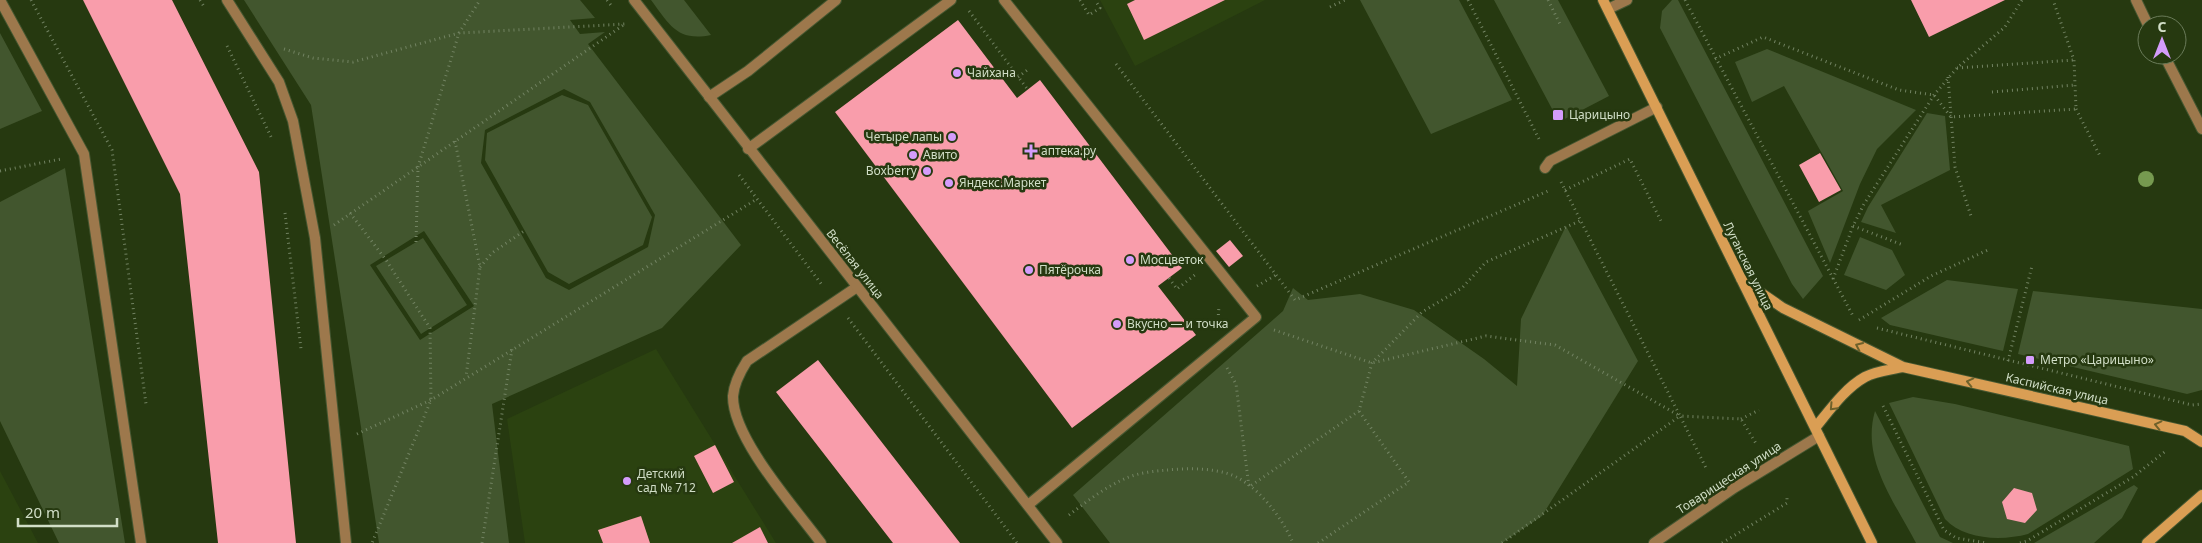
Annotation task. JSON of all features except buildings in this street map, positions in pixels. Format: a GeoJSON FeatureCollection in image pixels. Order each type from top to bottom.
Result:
{"type":"FeatureCollection","features":[{"type":"Feature","properties":{"kind":"main road","name":"Луганская улица"},"geometry":{"type":"LineString","coordinates":[[1606,4],[1872,543]]}},
{"type":"Feature","properties":{"kind":"main road","name":"Каспийская улица"},"geometry":{"type":"LineString","coordinates":[[1740,278],[1783,308],[1903,367],[2185,431],[2202,442]]}},
{"type":"Feature","properties":{"kind":"main road","name":"Каспийская улица"},"geometry":{"type":"LineString","coordinates":[[1817,432],[1831,408],[1858,382],[1867,376],[1903,367]]}},
{"type":"Feature","properties":{"kind":"main road"},"geometry":{"type":"LineString","coordinates":[[2147,543],[2202,495]]}},
{"type":"Feature","properties":{"kind":"street"},"geometry":{"type":"LineString","coordinates":[[0,0],[84,154],[141,543]]}},
{"type":"Feature","properties":{"kind":"street"},"geometry":{"type":"LineString","coordinates":[[227,0],[278,82],[294,121],[315,238],[346,543]]}},
{"type":"Feature","properties":{"kind":"street","name":"Весёлая улица"},"geometry":{"type":"LineString","coordinates":[[634,0],[748,149],[1057,543]]}},
{"type":"Feature","properties":{"kind":"street"},"geometry":{"type":"LineString","coordinates":[[709,97],[748,71],[836,0]]}},
{"type":"Feature","properties":{"kind":"street"},"geometry":{"type":"LineString","coordinates":[[748,149],[951,0]]}},
{"type":"Feature","properties":{"kind":"street"},"geometry":{"type":"LineString","coordinates":[[1004,0],[1256,317],[1028,505]]}},
{"type":"Feature","properties":{"kind":"street"},"geometry":{"type":"LineString","coordinates":[[1606,4],[1627,0]]}},
{"type":"Feature","properties":{"kind":"street"},"geometry":{"type":"LineString","coordinates":[[2136,0],[2143,15]]}},
{"type":"Feature","properties":{"kind":"street"},"geometry":{"type":"LineString","coordinates":[[2169,65],[2202,129]]}},
{"type":"Feature","properties":{"kind":"street"},"geometry":{"type":"LineString","coordinates":[[1545,163],[1657,107]]}},
{"type":"Feature","properties":{"kind":"street"},"geometry":{"type":"LineString","coordinates":[[821,543],[749,445],[737,419],[733,397],[737,378],[747,361],[857,287]]}},
{"type":"Feature","properties":{"kind":"street","name":"Товарищеская улица"},"geometry":{"type":"LineString","coordinates":[[1654,543],[1817,432]]}},
{"type":"Feature","properties":{"kind":"path"},"geometry":{"type":"LineString","coordinates":[[200,0],[209,16]]}},
{"type":"Feature","properties":{"kind":"path"},"geometry":{"type":"LineString","coordinates":[[416,242],[418,167],[459,33],[480,0]]}},
{"type":"Feature","properties":{"kind":"path"},"geometry":{"type":"LineString","coordinates":[[607,0],[616,12]]}},
{"type":"Feature","properties":{"kind":"path"},"geometry":{"type":"LineString","coordinates":[[1080,0],[1089,15],[1100,8],[1095,0]]}},
{"type":"Feature","properties":{"kind":"path"},"geometry":{"type":"LineString","coordinates":[[1330,7],[1345,0]]}},
{"type":"Feature","properties":{"kind":"path"},"geometry":{"type":"LineString","coordinates":[[1468,0],[1545,163],[1565,190],[1706,468]]}},
{"type":"Feature","properties":{"kind":"path"},"geometry":{"type":"LineString","coordinates":[[1548,0],[1561,26]]}},
{"type":"Feature","properties":{"kind":"path"},"geometry":{"type":"LineString","coordinates":[[1685,0],[1856,322],[1865,324]]}},
{"type":"Feature","properties":{"kind":"path"},"geometry":{"type":"LineString","coordinates":[[1833,280],[1853,226],[1892,158],[1934,95],[1957,68],[2004,27],[2022,0]]}},
{"type":"Feature","properties":{"kind":"path"},"geometry":{"type":"LineString","coordinates":[[2053,0],[2074,60],[2076,109],[2100,158]]}},
{"type":"Feature","properties":{"kind":"path"},"geometry":{"type":"LineString","coordinates":[[966,7],[1028,90]]}},
{"type":"Feature","properties":{"kind":"path"},"geometry":{"type":"LineString","coordinates":[[621,18],[631,31]]}},
{"type":"Feature","properties":{"kind":"path"},"geometry":{"type":"LineString","coordinates":[[253,39],[313,58],[353,62],[459,33],[625,24]]}},
{"type":"Feature","properties":{"kind":"path"},"geometry":{"type":"LineString","coordinates":[[315,238],[625,24]]}},
{"type":"Feature","properties":{"kind":"path"},"geometry":{"type":"LineString","coordinates":[[1715,59],[1764,37],[1899,90],[1934,95],[1951,117]]}},
{"type":"Feature","properties":{"kind":"path"},"geometry":{"type":"LineString","coordinates":[[223,39],[274,144]]}},
{"type":"Feature","properties":{"kind":"path"},"geometry":{"type":"LineString","coordinates":[[1957,68],[2074,60]]}},
{"type":"Feature","properties":{"kind":"path"},"geometry":{"type":"LineString","coordinates":[[1116,64],[1295,300],[1562,185]]}},
{"type":"Feature","properties":{"kind":"path"},"geometry":{"type":"LineString","coordinates":[[1948,77],[1956,167],[1971,216]]}},
{"type":"Feature","properties":{"kind":"path"},"geometry":{"type":"LineString","coordinates":[[1992,92],[2075,85]]}},
{"type":"Feature","properties":{"kind":"path"},"geometry":{"type":"LineString","coordinates":[[1951,117],[2076,109]]}},
{"type":"Feature","properties":{"kind":"path"},"geometry":{"type":"LineString","coordinates":[[455,141],[480,267],[466,377]]}},
{"type":"Feature","properties":{"kind":"path"},"geometry":{"type":"LineString","coordinates":[[0,172],[84,154]]}},
{"type":"Feature","properties":{"kind":"path"},"geometry":{"type":"LineString","coordinates":[[1565,190],[1630,158],[1662,223]]}},
{"type":"Feature","properties":{"kind":"path"},"geometry":{"type":"LineString","coordinates":[[735,170],[1017,543]]}},
{"type":"Feature","properties":{"kind":"path"},"geometry":{"type":"LineString","coordinates":[[336,444],[431,400],[757,199]]}},
{"type":"Feature","properties":{"kind":"path"},"geometry":{"type":"LineString","coordinates":[[285,211],[302,357]]}},
{"type":"Feature","properties":{"kind":"path"},"geometry":{"type":"LineString","coordinates":[[350,214],[386,260],[430,328],[431,400],[372,543]]}},
{"type":"Feature","properties":{"kind":"path"},"geometry":{"type":"LineString","coordinates":[[1249,487],[1359,411],[1372,363],[1422,312],[1462,288],[1486,262],[1580,221]]}},
{"type":"Feature","properties":{"kind":"path"},"geometry":{"type":"LineString","coordinates":[[1853,226],[1903,245]]}},
{"type":"Feature","properties":{"kind":"path"},"geometry":{"type":"LineString","coordinates":[[480,267],[492,253],[524,231]]}},
{"type":"Feature","properties":{"kind":"path"},"geometry":{"type":"LineString","coordinates":[[1856,322],[1931,276],[1990,249]]}},
{"type":"Feature","properties":{"kind":"path"},"geometry":{"type":"LineString","coordinates":[[2008,361],[2032,266]]}},
{"type":"Feature","properties":{"kind":"path"},"geometry":{"type":"LineString","coordinates":[[1169,278],[1177,289],[1201,271]]}},
{"type":"Feature","properties":{"kind":"path"},"geometry":{"type":"LineString","coordinates":[[1249,322],[1372,363],[1486,336],[1555,345],[1680,416],[1741,419],[1759,410]]}},
{"type":"Feature","properties":{"kind":"path"},"geometry":{"type":"LineString","coordinates":[[1875,327],[2192,405],[2202,404]]}},
{"type":"Feature","properties":{"kind":"path"},"geometry":{"type":"LineString","coordinates":[[482,543],[512,349]]}},
{"type":"Feature","properties":{"kind":"path"},"geometry":{"type":"LineString","coordinates":[[1216,351],[1236,384],[1249,487]]}},
{"type":"Feature","properties":{"kind":"path"},"geometry":{"type":"LineString","coordinates":[[1883,406],[1944,530],[1956,538],[1987,543]]}},
{"type":"Feature","properties":{"kind":"path"},"geometry":{"type":"LineString","coordinates":[[1318,543],[1409,482],[1359,411]]}},
{"type":"Feature","properties":{"kind":"path"},"geometry":{"type":"LineString","coordinates":[[1502,543],[1680,416]]}},
{"type":"Feature","properties":{"kind":"path"},"geometry":{"type":"LineString","coordinates":[[1741,419],[1757,445]]}},
{"type":"Feature","properties":{"kind":"path"},"geometry":{"type":"LineString","coordinates":[[2020,543],[2027,541],[2132,477],[2164,453]]}},
{"type":"Feature","properties":{"kind":"path"},"geometry":{"type":"LineString","coordinates":[[1069,515],[1094,496],[1124,479],[1155,471],[1190,468],[1227,473],[1249,487],[1272,507],[1293,543]]}},
{"type":"Feature","properties":{"kind":"path"},"geometry":{"type":"LineString","coordinates":[[1722,543],[1787,503],[1787,497]]}},
{"type":"Feature","properties":{"kind":"shaded area"},"geometry":{"type":"Polygon","coordinates":[[[244,0],[580,0],[595,18],[570,20],[580,34],[605,32],[588,44],[741,245],[662,328],[492,404],[509,543],[379,543],[311,105],[244,0]],[[564,89],[485,130],[481,163],[546,278],[569,290],[648,247],[655,215],[590,102],[564,89]],[[424,231],[370,265],[420,340],[474,306],[424,231]]]}},
{"type":"Feature","properties":{"kind":"shaded area"},"geometry":{"type":"Polygon","coordinates":[[[651,0],[684,0],[711,35],[690,36],[675,29],[663,17],[651,0]]]}},
{"type":"Feature","properties":{"kind":"shaded area"},"geometry":{"type":"Polygon","coordinates":[[[1100,0],[1265,0],[1135,66],[1100,0]]]}},
{"type":"Feature","properties":{"kind":"shaded area"},"geometry":{"type":"Polygon","coordinates":[[[1360,0],[1459,0],[1512,100],[1431,134],[1360,0]]]}},
{"type":"Feature","properties":{"kind":"shaded area"},"geometry":{"type":"Polygon","coordinates":[[[1494,0],[1558,0],[1609,96],[1559,122],[1494,0]]]}},
{"type":"Feature","properties":{"kind":"shaded area"},"geometry":{"type":"Polygon","coordinates":[[[1672,0],[1678,0],[1823,276],[1803,299],[1792,284],[1660,28],[1662,11],[1672,0]]]}},
{"type":"Feature","properties":{"kind":"shaded area"},"geometry":{"type":"Polygon","coordinates":[[[0,33],[42,111],[0,129],[0,33]]]}},
{"type":"Feature","properties":{"kind":"shaded area"},"geometry":{"type":"Polygon","coordinates":[[[1767,49],[1916,110],[1877,149],[1860,184],[1830,263],[1808,211],[1843,191],[1784,86],[1752,102],[1735,62],[1767,49]]]}},
{"type":"Feature","properties":{"kind":"shaded area"},"geometry":{"type":"Polygon","coordinates":[[[562,95],[588,105],[652,217],[643,245],[569,284],[548,272],[485,160],[487,133],[562,95]]]}},
{"type":"Feature","properties":{"kind":"shaded area"},"geometry":{"type":"Polygon","coordinates":[[[1927,113],[1945,116],[1950,170],[1881,205],[1896,233],[1861,222],[1868,207],[1927,113]]]}},
{"type":"Feature","properties":{"kind":"shaded area"},"geometry":{"type":"Polygon","coordinates":[[[65,168],[125,543],[59,543],[0,421],[0,202],[65,168]]]}},
{"type":"Feature","properties":{"kind":"shaded area"},"geometry":{"type":"Polygon","coordinates":[[[1566,226],[1638,361],[1542,516],[1502,543],[1110,543],[1073,495],[1283,311],[1293,288],[1308,300],[1360,294],[1414,310],[1484,359],[1517,386],[1521,319],[1566,226]]]}},
{"type":"Feature","properties":{"kind":"shaded area"},"geometry":{"type":"Polygon","coordinates":[[[1860,237],[1892,250],[1905,275],[1886,290],[1844,275],[1860,237]]]}},
{"type":"Feature","properties":{"kind":"shaded area"},"geometry":{"type":"Polygon","coordinates":[[[423,238],[467,305],[421,334],[376,266],[423,238]]]}},
{"type":"Feature","properties":{"kind":"shaded area"},"geometry":{"type":"Polygon","coordinates":[[[1947,280],[2018,289],[2003,351],[1890,325],[1881,318],[1947,280]]]}},
{"type":"Feature","properties":{"kind":"shaded area"},"geometry":{"type":"Polygon","coordinates":[[[2033,291],[2202,309],[2202,390],[2187,394],[2018,354],[2033,291]]]}},
{"type":"Feature","properties":{"kind":"shaded area","name":"Детский сад № 712"},"geometry":{"type":"Polygon","coordinates":[[[656,349],[776,543],[525,543],[507,419],[656,349]]]}},
{"type":"Feature","properties":{"kind":"shaded area"},"geometry":{"type":"Polygon","coordinates":[[[1913,397],[1955,404],[2129,446],[2133,469],[2028,534],[2007,538],[1973,535],[1953,526],[1945,519],[1889,403],[1913,397]]]}},
{"type":"Feature","properties":{"kind":"shaded area"},"geometry":{"type":"Polygon","coordinates":[[[1875,411],[1940,537],[1953,543],[1916,543],[1882,479],[1876,463],[1872,446],[1875,411]]]}},
{"type":"Feature","properties":{"kind":"shaded area"},"geometry":{"type":"Polygon","coordinates":[[[0,471],[38,543],[0,543],[0,471]]]}},
{"type":"Feature","properties":{"kind":"shaded area"},"geometry":{"type":"Polygon","coordinates":[[[2134,485],[2138,488],[2122,518],[2094,543],[2034,543],[2134,485]]]}},
{"type":"Feature","properties":{"kind":"place","name":"Чайхана"},"geometry":{"type":"Point","coordinates":[957,73]}},
{"type":"Feature","properties":{"kind":"place","name":"Царицыно"},"geometry":{"type":"Point","coordinates":[1558,115]}},
{"type":"Feature","properties":{"kind":"place","name":"Четыре лапы"},"geometry":{"type":"Point","coordinates":[952,137]}},
{"type":"Feature","properties":{"kind":"place","name":"аптека.ру"},"geometry":{"type":"Point","coordinates":[1031,151]}},
{"type":"Feature","properties":{"kind":"place","name":"Авито"},"geometry":{"type":"Point","coordinates":[913,155]}},
{"type":"Feature","properties":{"kind":"place","name":"Boxberry"},"geometry":{"type":"Point","coordinates":[927,171]}},
{"type":"Feature","properties":{"kind":"place","name":"Яндекс.Маркет"},"geometry":{"type":"Point","coordinates":[949,183]}},
{"type":"Feature","properties":{"kind":"place","name":"Мосцветок"},"geometry":{"type":"Point","coordinates":[1130,260]}},
{"type":"Feature","properties":{"kind":"place","name":"Пятёрочка"},"geometry":{"type":"Point","coordinates":[1029,270]}},
{"type":"Feature","properties":{"kind":"place","name":"Вкусно — и точка"},"geometry":{"type":"Point","coordinates":[1117,324]}},
{"type":"Feature","properties":{"kind":"place","name":"Метро «Царицыно»"},"geometry":{"type":"Point","coordinates":[2030,360]}},
{"type":"Feature","properties":{"kind":"place","name":"Детский сад № 712"},"geometry":{"type":"Point","coordinates":[627,481]}}]}
